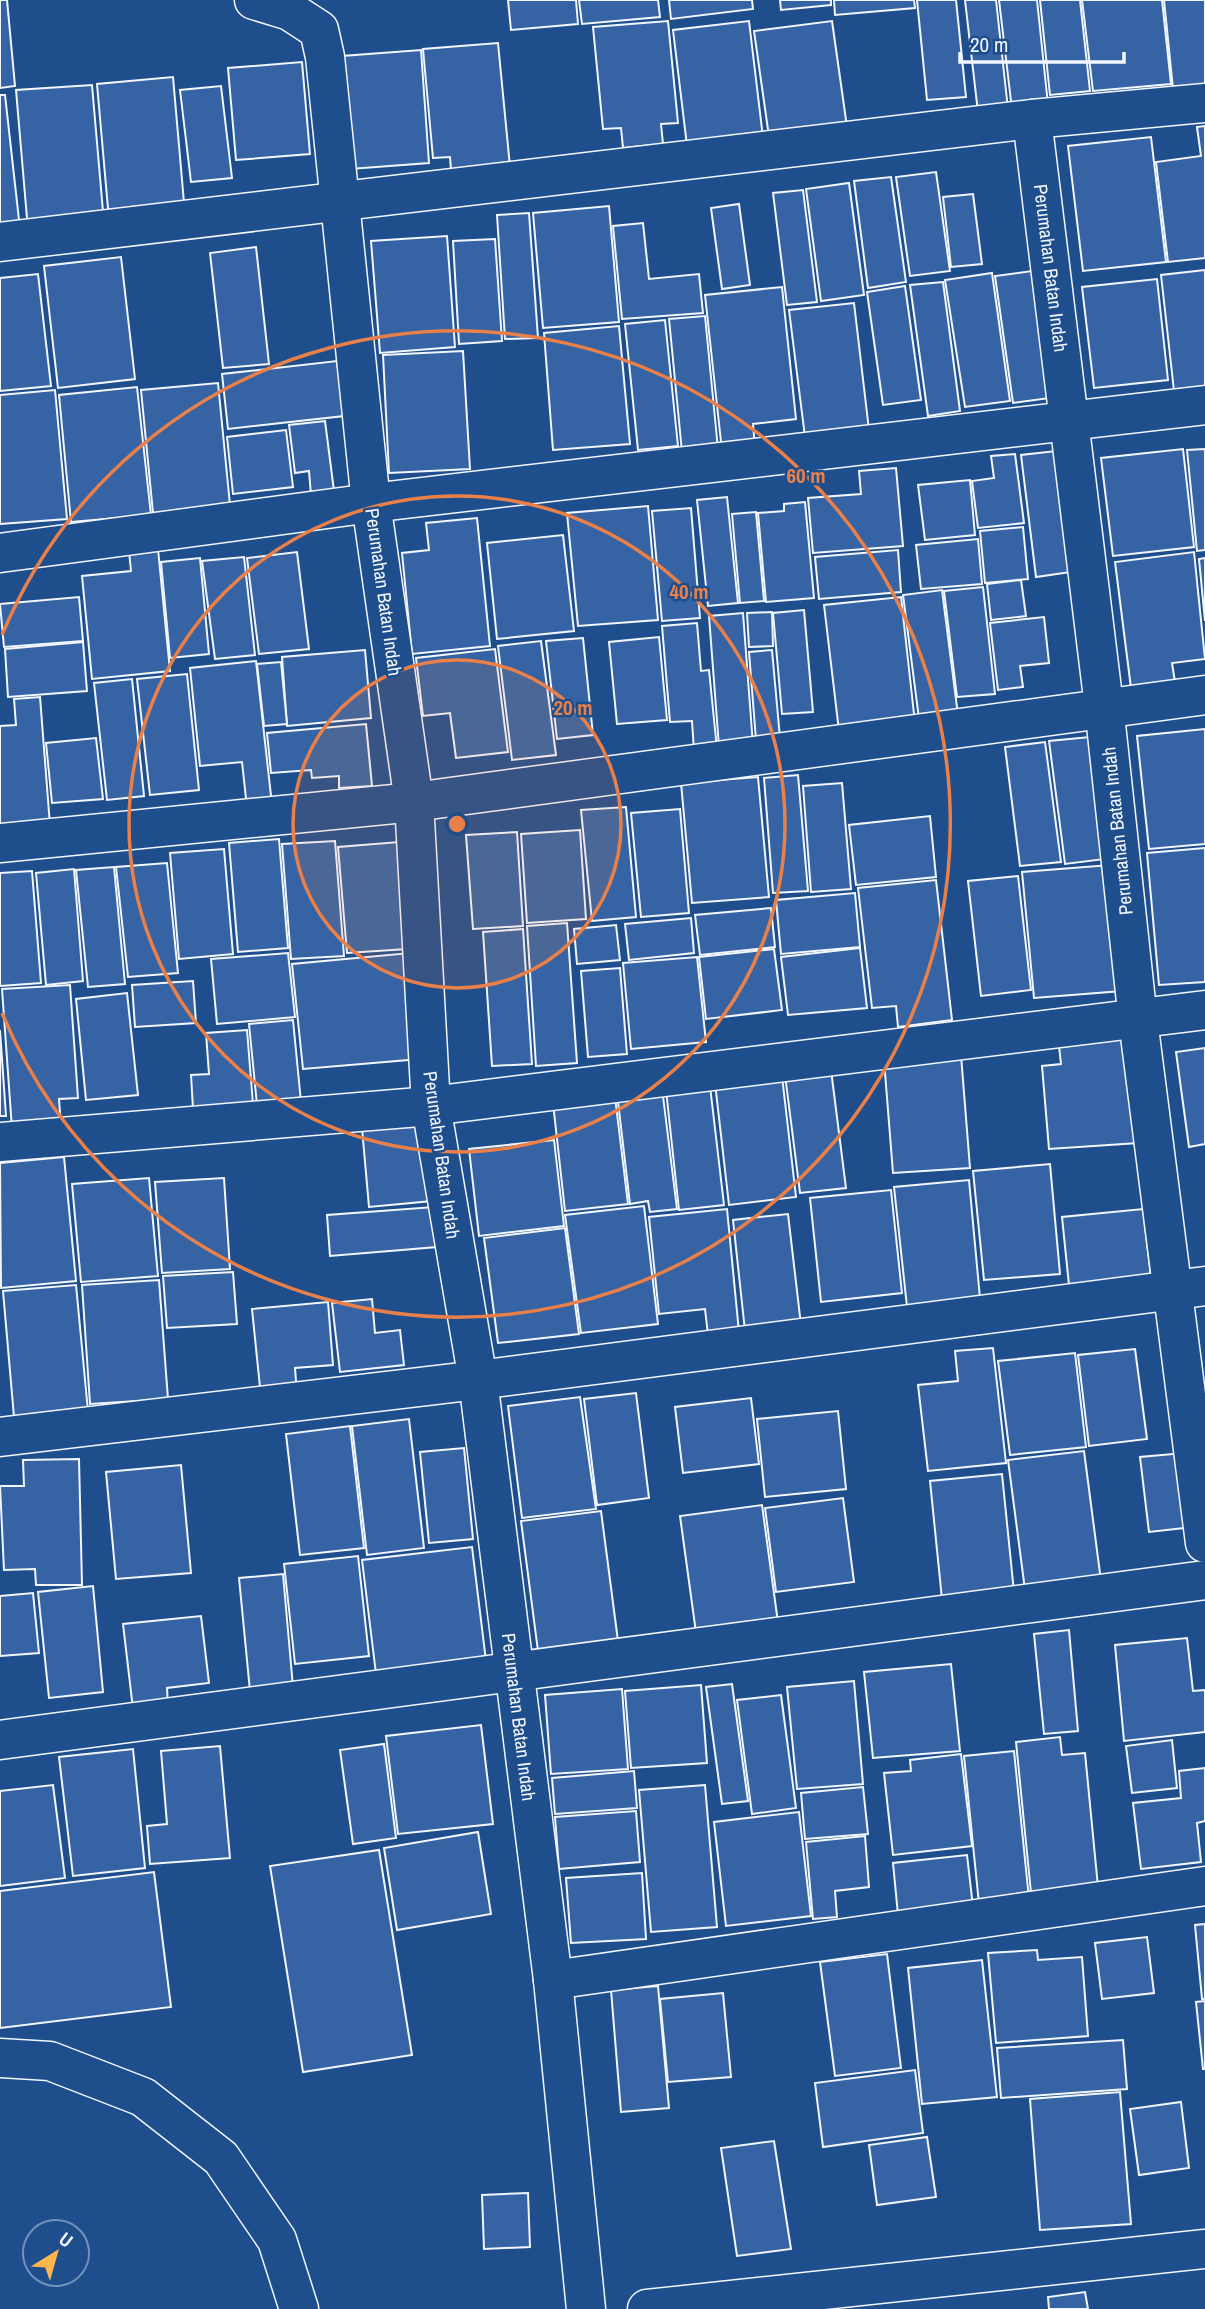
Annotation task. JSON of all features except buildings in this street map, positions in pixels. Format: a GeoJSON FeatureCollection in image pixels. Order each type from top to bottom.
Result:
{"type":"FeatureCollection","features":[{"type":"Feature","properties":{"kind":"street","name":"Perumahan Batan Indah"},"geometry":{"type":"LineString","coordinates":[[254,0],[290,11],[319,30],[325,57],[371,503],[414,802],[431,1106],[478,1380],[553,1980],[586,2309]]}},
{"type":"Feature","properties":{"kind":"street"},"geometry":{"type":"LineString","coordinates":[[0,242],[1032,119],[1205,103]]}},
{"type":"Feature","properties":{"kind":"street","name":"Perumahan Batan Indah"},"geometry":{"type":"LineString","coordinates":[[1032,119],[1104,706],[1138,1020],[1190,1288],[1205,1543]]}},
{"type":"Feature","properties":{"kind":"street"},"geometry":{"type":"LineString","coordinates":[[0,553],[371,503],[1205,405]]}},
{"type":"Feature","properties":{"kind":"street"},"geometry":{"type":"LineString","coordinates":[[0,843],[414,802],[1104,706],[1205,695]]}},
{"type":"Feature","properties":{"kind":"street"},"geometry":{"type":"LineString","coordinates":[[0,1142],[431,1106],[1205,1010]]}},
{"type":"Feature","properties":{"kind":"street"},"geometry":{"type":"LineString","coordinates":[[0,1437],[478,1380],[1190,1288]]}},
{"type":"Feature","properties":{"kind":"street"},"geometry":{"type":"LineString","coordinates":[[0,1740],[1205,1580]]}},
{"type":"Feature","properties":{"kind":"street"},"geometry":{"type":"LineString","coordinates":[[553,1980],[1205,1886]]}},
{"type":"Feature","properties":{"kind":"street"},"geometry":{"type":"LineString","coordinates":[[0,2058],[50,2061],[143,2097],[221,2158],[277,2240],[299,2309]]}},
{"type":"Feature","properties":{"kind":"street"},"geometry":{"type":"LineString","coordinates":[[647,2309],[1205,2249]]}}]}
